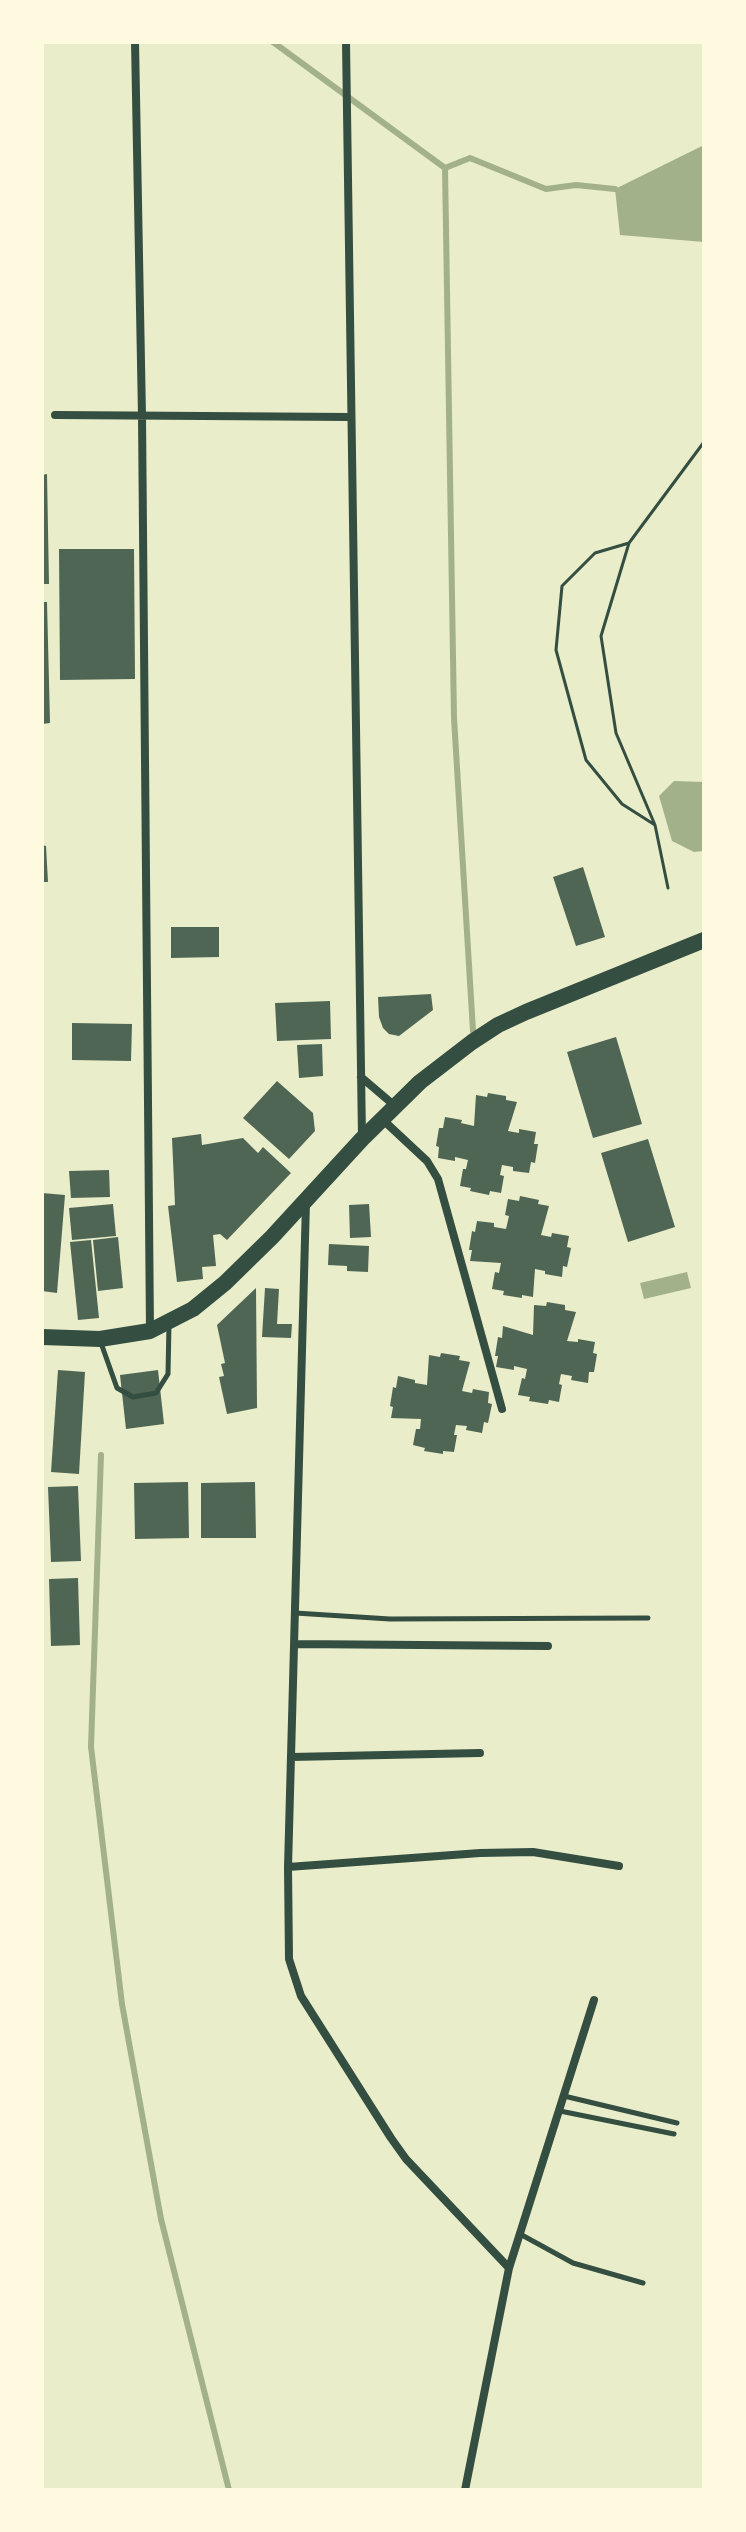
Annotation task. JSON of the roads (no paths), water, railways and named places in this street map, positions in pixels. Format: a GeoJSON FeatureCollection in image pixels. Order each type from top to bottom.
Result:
{"type":"FeatureCollection","features":[{"type":"Feature","properties":{"kind":"main road"},"geometry":{"type":"LineString","coordinates":[[42,1337],[100,1339],[150,1331],[193,1309],[225,1283],[420,1082],[498,1025],[704,940]]}},
{"type":"Feature","properties":{"kind":"street"},"geometry":{"type":"LineString","coordinates":[[135,42],[142,416],[150,1331]]}},
{"type":"Feature","properties":{"kind":"street"},"geometry":{"type":"LineString","coordinates":[[346,42],[362,1139]]}},
{"type":"Feature","properties":{"kind":"street"},"geometry":{"type":"LineString","coordinates":[[55,415],[350,417]]}},
{"type":"Feature","properties":{"kind":"street"},"geometry":{"type":"LineString","coordinates":[[361,1077],[395,1106]]}},
{"type":"Feature","properties":{"kind":"street"},"geometry":{"type":"LineString","coordinates":[[382,1118],[427,1161],[438,1179],[502,1409]]}},
{"type":"Feature","properties":{"kind":"street"},"geometry":{"type":"LineString","coordinates":[[306,1201],[288,1867],[289,1959],[301,1996],[391,2138],[406,2159],[509,2268]]}},
{"type":"Feature","properties":{"kind":"street"},"geometry":{"type":"LineString","coordinates":[[294,1644],[548,1646]]}},
{"type":"Feature","properties":{"kind":"street"},"geometry":{"type":"LineString","coordinates":[[291,1757],[480,1753]]}},
{"type":"Feature","properties":{"kind":"street"},"geometry":{"type":"LineString","coordinates":[[288,1867],[533,1852],[619,1866]]}},
{"type":"Feature","properties":{"kind":"street"},"geometry":{"type":"LineString","coordinates":[[465,2490],[509,2268],[594,2000]]}},
{"type":"Feature","properties":{"kind":"lane"},"geometry":{"type":"LineString","coordinates":[[100,1339],[117,1388],[133,1397],[156,1393],[168,1374],[169,1323]]}},
{"type":"Feature","properties":{"kind":"lane"},"geometry":{"type":"LineString","coordinates":[[295,1613],[390,1619],[648,1618]]}},
{"type":"Feature","properties":{"kind":"lane"},"geometry":{"type":"LineString","coordinates":[[564,2096],[677,2123]]}},
{"type":"Feature","properties":{"kind":"lane"},"geometry":{"type":"LineString","coordinates":[[559,2110],[674,2134]]}},
{"type":"Feature","properties":{"kind":"lane"},"geometry":{"type":"LineString","coordinates":[[520,2233],[573,2263],[643,2283]]}},
{"type":"Feature","properties":{"kind":"waterway"},"geometry":{"type":"LineString","coordinates":[[273,42],[445,168],[470,158],[546,189],[576,185],[615,189]]}},
{"type":"Feature","properties":{"kind":"waterway"},"geometry":{"type":"LineString","coordinates":[[445,168],[454,718],[473,1031]]}},
{"type":"Feature","properties":{"kind":"waterway"},"geometry":{"type":"LineString","coordinates":[[101,1455],[91,1747],[122,2004],[161,2219],[229,2490]]}}]}
